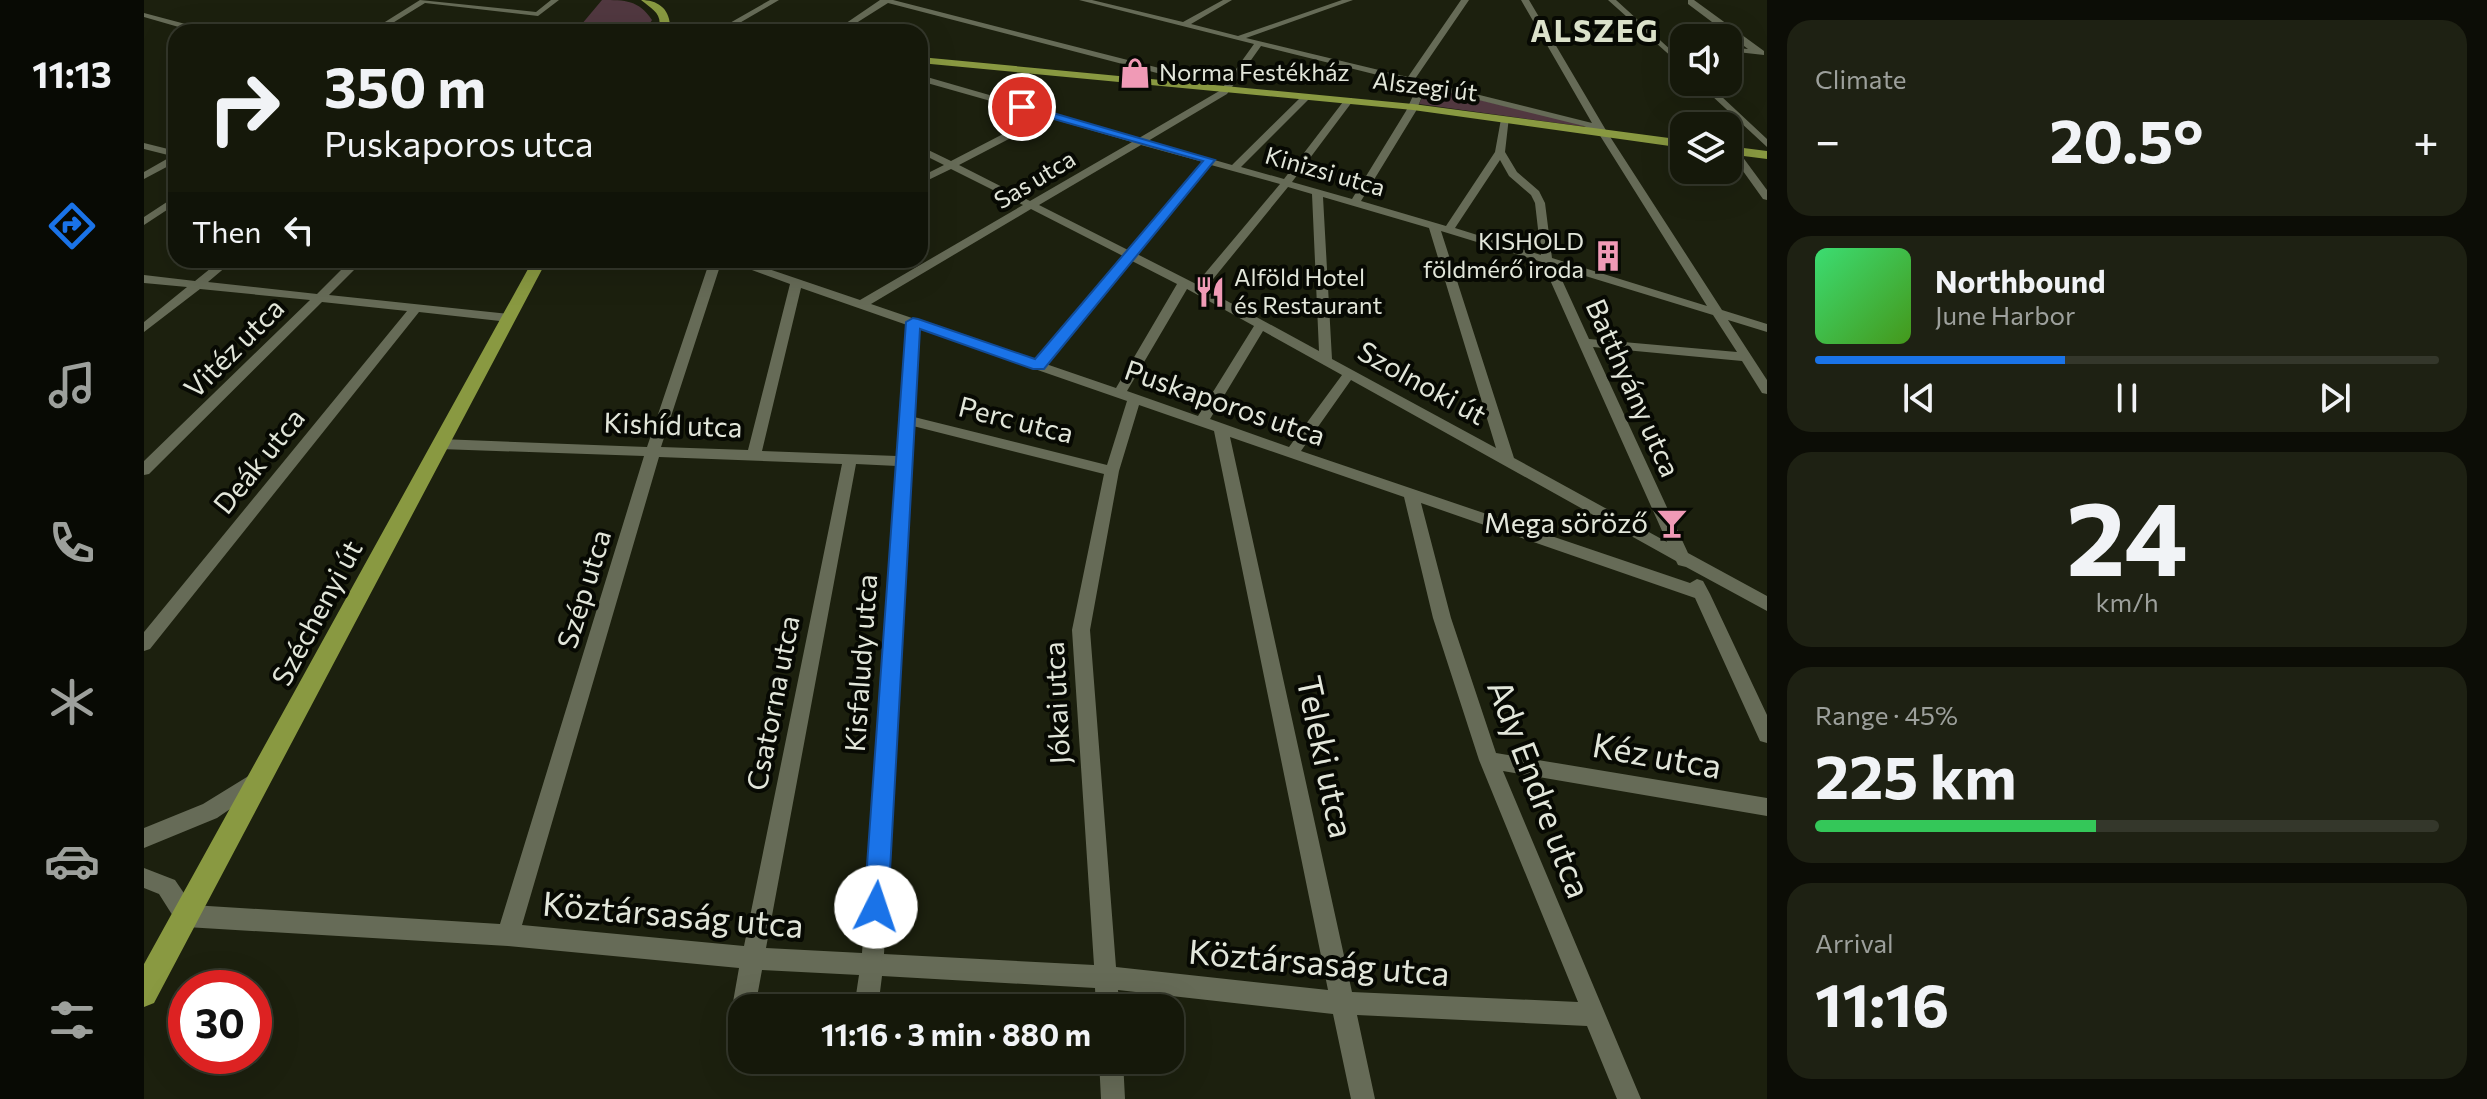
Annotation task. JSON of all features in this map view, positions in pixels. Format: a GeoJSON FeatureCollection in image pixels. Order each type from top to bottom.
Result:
{"type":"FeatureCollection","features":[{"type":"Feature","properties":{"kind":"main road"},"geometry":{"type":"LineString","coordinates":[[646,0],[660,8],[664,24]]}},
{"type":"Feature","properties":{"kind":"main road","name":"Alszegi út"},"geometry":{"type":"LineString","coordinates":[[928,61],[1413,107],[1670,142]]}},
{"type":"Feature","properties":{"kind":"main road"},"geometry":{"type":"LineString","coordinates":[[1742,152],[1767,155]]}},
{"type":"Feature","properties":{"kind":"main road","name":"Széchenyi út"},"geometry":{"type":"LineString","coordinates":[[144,993],[536,268]]}},
{"type":"Feature","properties":{"kind":"street"},"geometry":{"type":"LineString","coordinates":[[386,24],[424,0],[538,14],[555,0]]}},
{"type":"Feature","properties":{"kind":"street"},"geometry":{"type":"LineString","coordinates":[[732,24],[775,0]]}},
{"type":"Feature","properties":{"kind":"street"},"geometry":{"type":"LineString","coordinates":[[849,24],[886,0],[1160,71],[1202,86]]}},
{"type":"Feature","properties":{"kind":"street"},"geometry":{"type":"LineString","coordinates":[[1083,0],[1587,124],[1602,132]]}},
{"type":"Feature","properties":{"kind":"street"},"geometry":{"type":"LineString","coordinates":[[1110,6],[1124,0]]}},
{"type":"Feature","properties":{"kind":"street"},"geometry":{"type":"LineString","coordinates":[[1184,25],[1228,0]]}},
{"type":"Feature","properties":{"kind":"street"},"geometry":{"type":"LineString","coordinates":[[1238,38],[1349,0]]}},
{"type":"Feature","properties":{"kind":"street"},"geometry":{"type":"LineString","coordinates":[[1410,80],[1465,0]]}},
{"type":"Feature","properties":{"kind":"street"},"geometry":{"type":"LineString","coordinates":[[1525,0],[1602,132],[1767,390]]}},
{"type":"Feature","properties":{"kind":"street"},"geometry":{"type":"LineString","coordinates":[[1612,0],[1670,53]]}},
{"type":"Feature","properties":{"kind":"street"},"geometry":{"type":"LineString","coordinates":[[1691,2],[1762,53]]}},
{"type":"Feature","properties":{"kind":"street"},"geometry":{"type":"LineString","coordinates":[[144,15],[176,24]]}},
{"type":"Feature","properties":{"kind":"street"},"geometry":{"type":"LineString","coordinates":[[1226,89],[1259,43]]}},
{"type":"Feature","properties":{"kind":"street"},"geometry":{"type":"LineString","coordinates":[[1659,43],[1670,44]]}},
{"type":"Feature","properties":{"kind":"street"},"geometry":{"type":"LineString","coordinates":[[1742,51],[1762,53]]}},
{"type":"Feature","properties":{"kind":"street","name":"Kinizsi utca"},"geometry":{"type":"LineString","coordinates":[[928,80],[1434,225],[1767,328]]}},
{"type":"Feature","properties":{"kind":"street"},"geometry":{"type":"LineString","coordinates":[[1355,202],[1413,107],[1423,84]]}},
{"type":"Feature","properties":{"kind":"street","name":"Sas utca"},"geometry":{"type":"LineString","coordinates":[[928,266],[1226,89]]}},
{"type":"Feature","properties":{"kind":"street"},"geometry":{"type":"LineString","coordinates":[[1716,96],[1767,144]]}},
{"type":"Feature","properties":{"kind":"street"},"geometry":{"type":"LineString","coordinates":[[1235,167],[1306,97]]}},
{"type":"Feature","properties":{"kind":"street"},"geometry":{"type":"LineString","coordinates":[[1198,290],[1287,182],[1349,100]]}},
{"type":"Feature","properties":{"kind":"street"},"geometry":{"type":"LineString","coordinates":[[928,177],[1048,115]]}},
{"type":"Feature","properties":{"kind":"street"},"geometry":{"type":"LineString","coordinates":[[1449,230],[1500,152],[1506,119]]}},
{"type":"Feature","properties":{"kind":"street"},"geometry":{"type":"LineString","coordinates":[[144,146],[168,154]]}},
{"type":"Feature","properties":{"kind":"street","name":"Batthyány utca"},"geometry":{"type":"LineString","coordinates":[[1500,152],[1513,174],[1535,193],[1540,203],[1547,260],[1767,735]]}},
{"type":"Feature","properties":{"kind":"street","name":"Szolnoki út"},"geometry":{"type":"LineString","coordinates":[[928,153],[1198,290],[1767,604]]}},
{"type":"Feature","properties":{"kind":"street"},"geometry":{"type":"LineString","coordinates":[[1038,365],[1210,160]]}},
{"type":"Feature","properties":{"kind":"street"},"geometry":{"type":"LineString","coordinates":[[144,176],[168,161]]}},
{"type":"Feature","properties":{"kind":"street"},"geometry":{"type":"LineString","coordinates":[[1742,165],[1767,197]]}},
{"type":"Feature","properties":{"kind":"street"},"geometry":{"type":"LineString","coordinates":[[1317,191],[1326,360]]}},
{"type":"Feature","properties":{"kind":"street"},"geometry":{"type":"LineString","coordinates":[[144,222],[168,205]]}},
{"type":"Feature","properties":{"kind":"street"},"geometry":{"type":"LineString","coordinates":[[1434,225],[1507,459]]}},
{"type":"Feature","properties":{"kind":"street"},"geometry":{"type":"LineString","coordinates":[[144,328],[218,268]]}},
{"type":"Feature","properties":{"kind":"street","name":"Vitéz utca"},"geometry":{"type":"LineString","coordinates":[[144,470],[350,268]]}},
{"type":"Feature","properties":{"kind":"street","name":"Szép utca"},"geometry":{"type":"LineString","coordinates":[[508,935],[653,451],[713,268]]}},
{"type":"Feature","properties":{"kind":"street","name":"Puskaporos utca"},"geometry":{"type":"LineString","coordinates":[[768,268],[797,282],[1702,594]]}},
{"type":"Feature","properties":{"kind":"street","name":"Sas utca"},"geometry":{"type":"LineString","coordinates":[[862,304],[924,268]]}},
{"type":"Feature","properties":{"kind":"street"},"geometry":{"type":"LineString","coordinates":[[144,279],[509,318]]}},
{"type":"Feature","properties":{"kind":"street"},"geometry":{"type":"LineString","coordinates":[[754,454],[797,282]]}},
{"type":"Feature","properties":{"kind":"street","name":"Jókai utca"},"geometry":{"type":"LineString","coordinates":[[1107,994],[1081,630],[1127,396],[1184,283]]}},
{"type":"Feature","properties":{"kind":"street","name":"Deák utca"},"geometry":{"type":"LineString","coordinates":[[144,644],[414,310]]}},
{"type":"Feature","properties":{"kind":"street","name":"Kisfaludy utca"},"geometry":{"type":"LineString","coordinates":[[868,994],[913,322]]}},
{"type":"Feature","properties":{"kind":"street"},"geometry":{"type":"LineString","coordinates":[[1201,422],[1261,325]]}},
{"type":"Feature","properties":{"kind":"street"},"geometry":{"type":"LineString","coordinates":[[1584,342],[1744,357]]}},
{"type":"Feature","properties":{"kind":"street"},"geometry":{"type":"LineString","coordinates":[[1292,453],[1350,373]]}},
{"type":"Feature","properties":{"kind":"street","name":"Perc utca"},"geometry":{"type":"LineString","coordinates":[[907,420],[1112,471]]}},
{"type":"Feature","properties":{"kind":"street","name":"Teleki utca"},"geometry":{"type":"LineString","coordinates":[[1221,429],[1363,1099]]}},
{"type":"Feature","properties":{"kind":"street","name":"Kishíd utca"},"geometry":{"type":"LineString","coordinates":[[440,444],[905,461]]}},
{"type":"Feature","properties":{"kind":"street","name":"Csatorna utca"},"geometry":{"type":"LineString","coordinates":[[752,958],[850,459]]}},
{"type":"Feature","properties":{"kind":"street","name":"Ady Endre utca"},"geometry":{"type":"LineString","coordinates":[[1411,495],[1442,618],[1489,760],[1629,1099]]}},
{"type":"Feature","properties":{"kind":"street","name":"Kéz utca"},"geometry":{"type":"LineString","coordinates":[[1489,760],[1767,807]]}},
{"type":"Feature","properties":{"kind":"street"},"geometry":{"type":"LineString","coordinates":[[144,838],[210,811],[260,778]]}},
{"type":"Feature","properties":{"kind":"street"},"geometry":{"type":"LineString","coordinates":[[144,878],[167,887],[186,916]]}},
{"type":"Feature","properties":{"kind":"street","name":"Köztársaság utca"},"geometry":{"type":"LineString","coordinates":[[186,916],[508,935],[752,958],[1106,977],[1341,1003],[1595,1015]]}},
{"type":"Feature","properties":{"kind":"street"},"geometry":{"type":"LineString","coordinates":[[746,994],[752,958]]}},
{"type":"Feature","properties":{"kind":"street"},"geometry":{"type":"LineString","coordinates":[[1112,1074],[1113,1099]]}},
{"type":"Feature","properties":{"kind":"shaded area"},"geometry":{"type":"Polygon","coordinates":[[[602,0],[631,2],[642,8],[652,20],[650,24],[582,24],[602,0]]]}},
{"type":"Feature","properties":{"kind":"shaded area"},"geometry":{"type":"Polygon","coordinates":[[[1427,87],[1580,124],[1587,127],[1419,104],[1427,87]]]}},
{"type":"Feature","properties":{"kind":"place","name":"Norma Festékház"},"geometry":{"type":"Point","coordinates":[1135,73]}},
{"type":"Feature","properties":{"kind":"place","name":"KISHOLD földmérő iroda"},"geometry":{"type":"Point","coordinates":[1608,256]}},
{"type":"Feature","properties":{"kind":"place","name":"Alföld Hotel és Restaurant"},"geometry":{"type":"Point","coordinates":[1210,292]}},
{"type":"Feature","properties":{"kind":"place","name":"Mega söröző"},"geometry":{"type":"Point","coordinates":[1672,523]}},
{"type":"Feature","properties":{"kind":"district","name":"ALSZEG"},"geometry":{"type":"Point","coordinates":[1595,32]}},
{"type":"Feature","properties":{"kind":"route"},"geometry":{"type":"LineString","coordinates":[[876,907],[913,322],[1038,365],[1210,160],[1022,107]]}}]}
